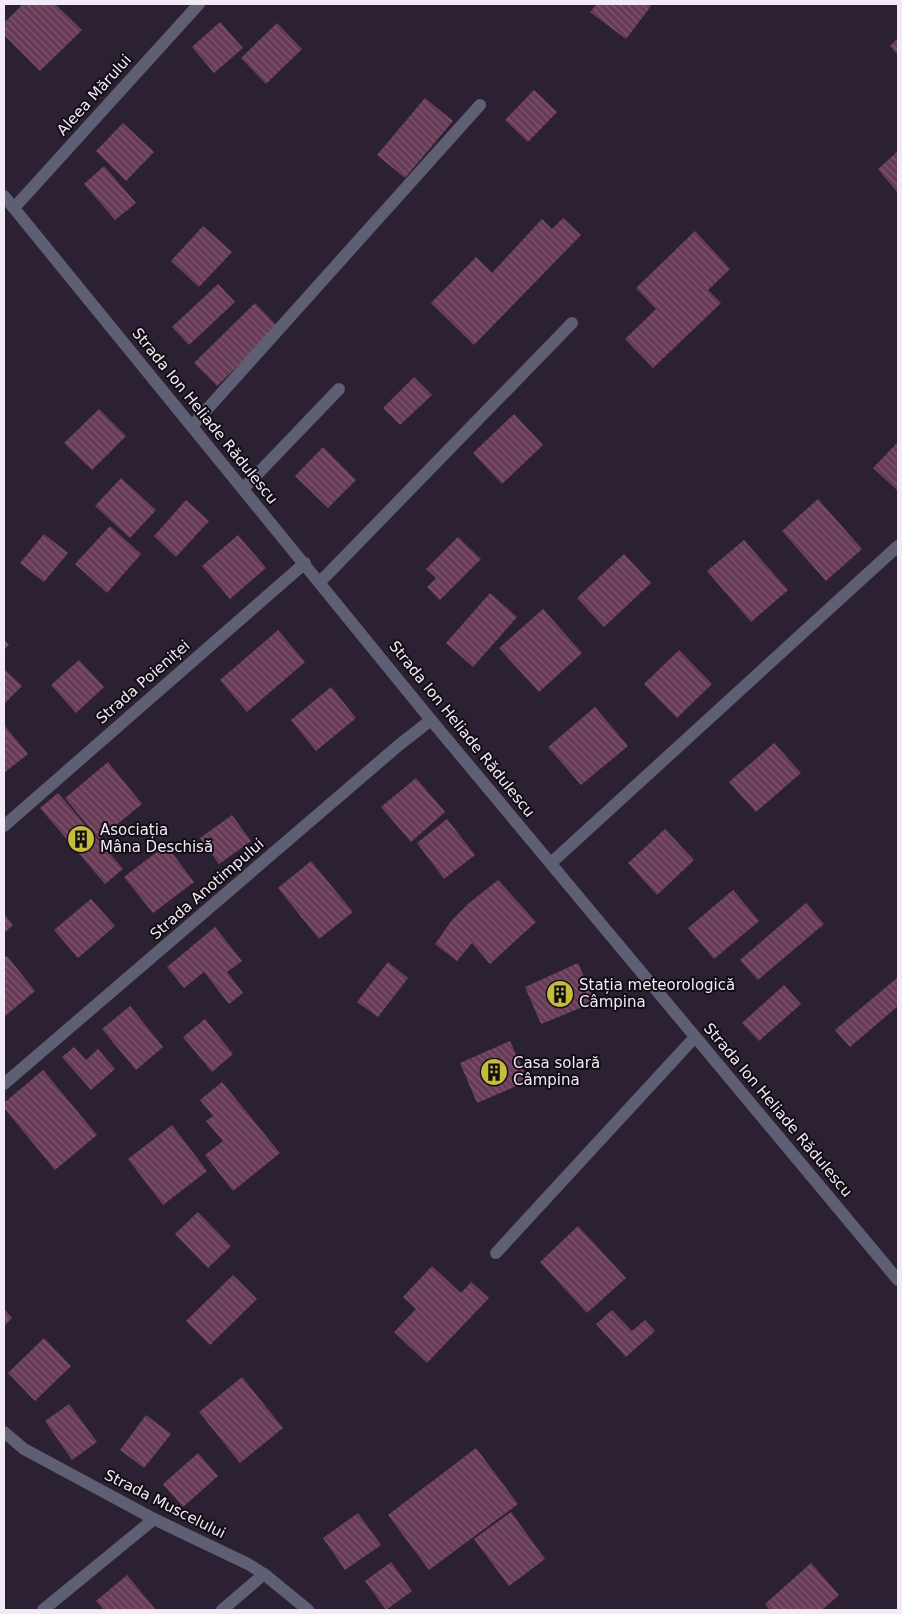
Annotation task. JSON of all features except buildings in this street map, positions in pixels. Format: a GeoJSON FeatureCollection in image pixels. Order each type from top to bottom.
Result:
{"type":"FeatureCollection","features":[{"type":"Feature","properties":{"kind":"street","name":"Aleea Mărului"},"geometry":{"type":"LineString","coordinates":[[14,208],[198,4]]}},
{"type":"Feature","properties":{"kind":"street"},"geometry":{"type":"LineString","coordinates":[[192,426],[480,105]]}},
{"type":"Feature","properties":{"kind":"street","name":"Strada Ion Heliade Rădulescu"},"geometry":{"type":"LineString","coordinates":[[4,196],[432,720],[898,1280]]}},
{"type":"Feature","properties":{"kind":"street"},"geometry":{"type":"LineString","coordinates":[[320,582],[572,323]]}},
{"type":"Feature","properties":{"kind":"street"},"geometry":{"type":"LineString","coordinates":[[243,489],[339,388]]}},
{"type":"Feature","properties":{"kind":"street"},"geometry":{"type":"LineString","coordinates":[[551,863],[898,546]]}},
{"type":"Feature","properties":{"kind":"street","name":"Strada Poieniței"},"geometry":{"type":"LineString","coordinates":[[4,826],[305,563]]}},
{"type":"Feature","properties":{"kind":"street","name":"Strada Anotimpului"},"geometry":{"type":"LineString","coordinates":[[4,1084],[399,745],[432,720]]}},
{"type":"Feature","properties":{"kind":"street"},"geometry":{"type":"LineString","coordinates":[[496,1253],[695,1037]]}},
{"type":"Feature","properties":{"kind":"street","name":"Strada Muscelului"},"geometry":{"type":"LineString","coordinates":[[4,1432],[24,1448],[154,1520],[248,1564],[264,1574],[308,1610]]}},
{"type":"Feature","properties":{"kind":"street"},"geometry":{"type":"LineString","coordinates":[[43,1610],[154,1520]]}},
{"type":"Feature","properties":{"kind":"street"},"geometry":{"type":"LineString","coordinates":[[222,1610],[264,1574]]}},
{"type":"Feature","properties":{"kind":"place","name":"Asociația Mâna Deschisă"},"geometry":{"type":"Point","coordinates":[81,839]}},
{"type":"Feature","properties":{"kind":"place","name":"Stația meteorologică Câmpina"},"geometry":{"type":"Point","coordinates":[560,994]}},
{"type":"Feature","properties":{"kind":"place","name":"Casa solară Câmpina"},"geometry":{"type":"Point","coordinates":[494,1072]}}]}
